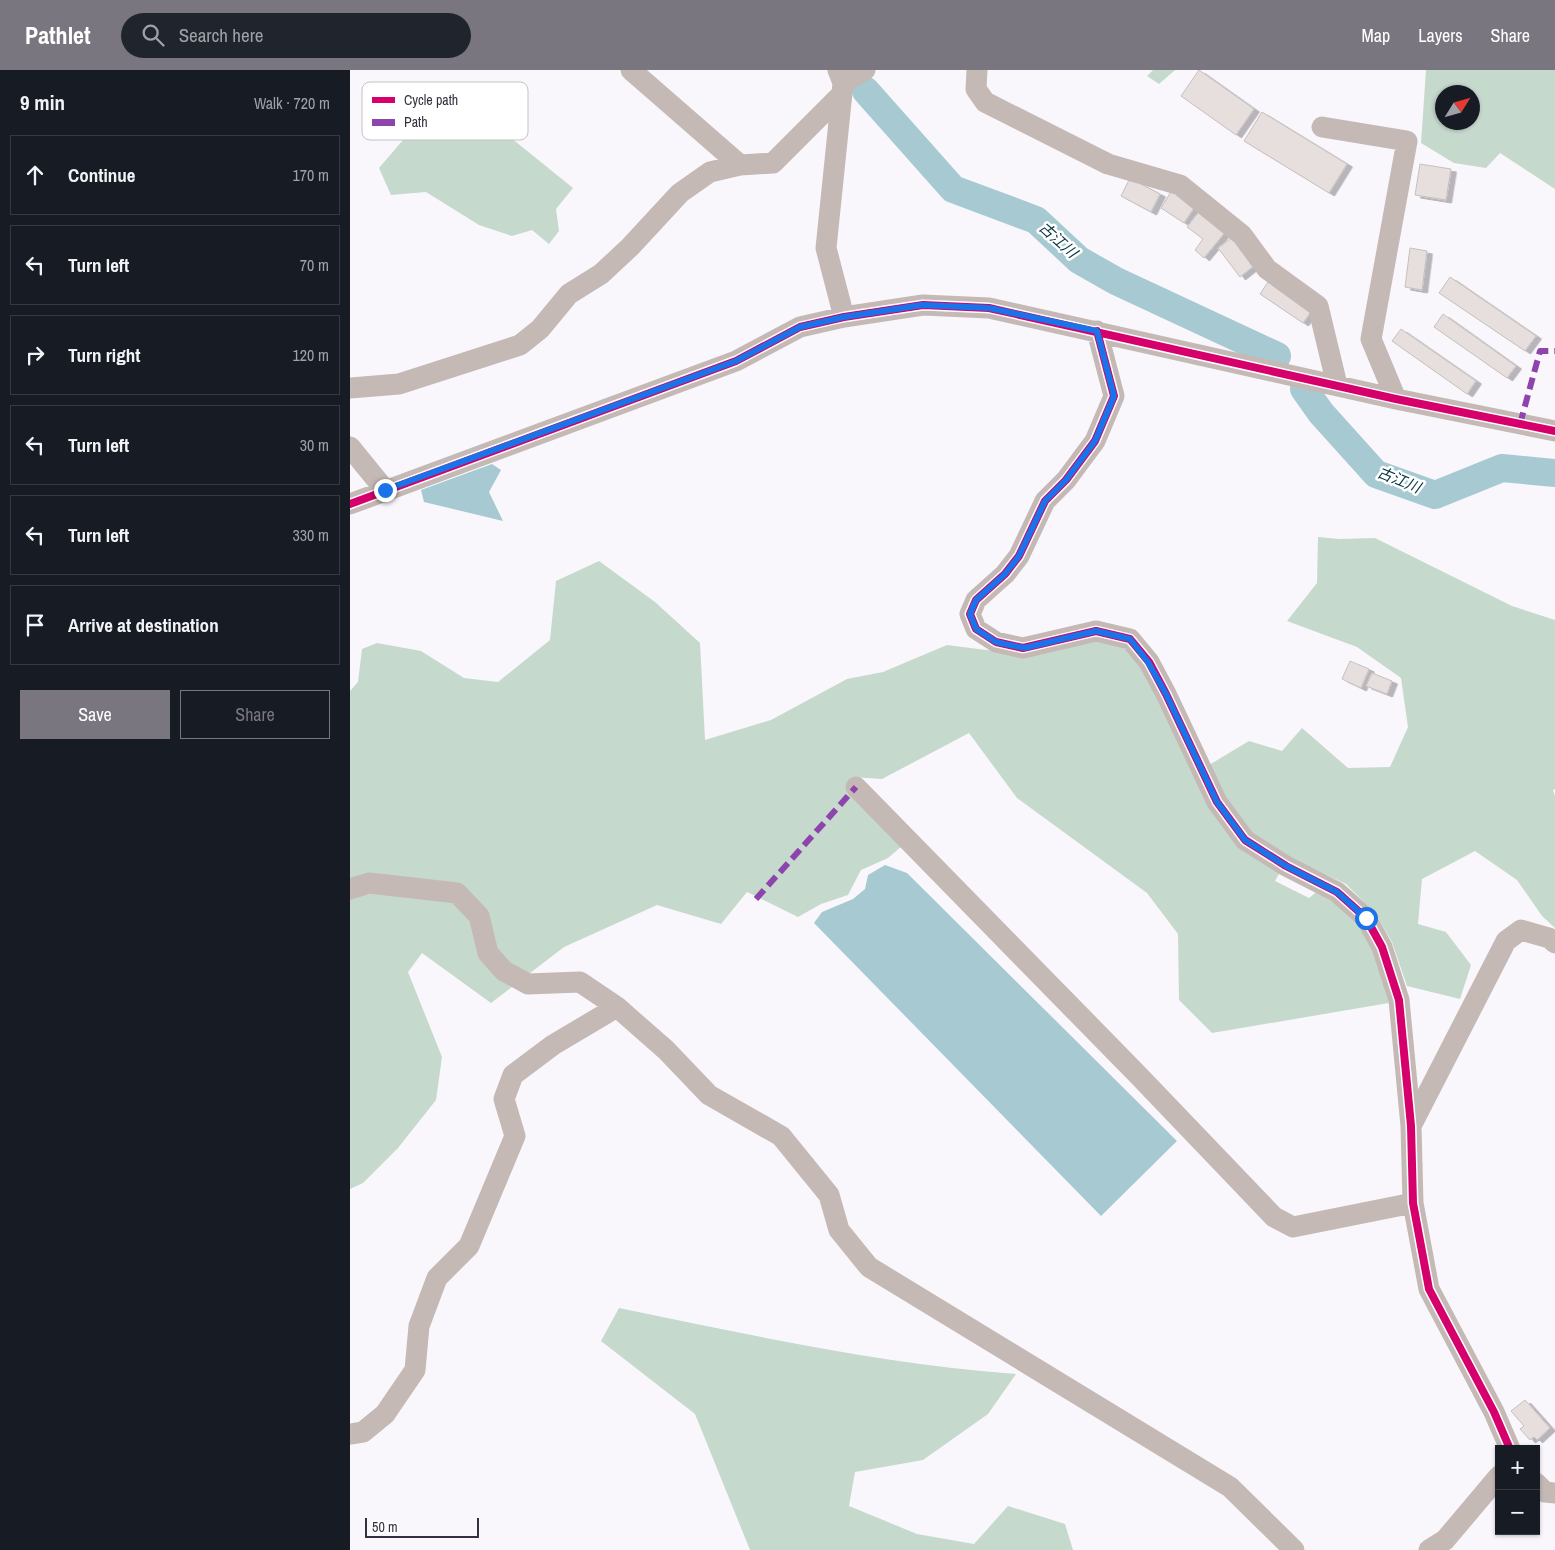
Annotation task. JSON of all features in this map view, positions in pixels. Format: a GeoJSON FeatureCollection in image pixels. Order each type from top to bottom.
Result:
{"type":"FeatureCollection","features":[{"type":"Feature","properties":{"kind":"street"},"geometry":{"type":"LineString","coordinates":[[631,70],[740,165]]}},
{"type":"Feature","properties":{"kind":"street"},"geometry":{"type":"LineString","coordinates":[[350,388],[398,384],[520,344],[540,329],[569,294],[601,274],[630,247],[680,193],[710,172],[740,165],[773,163],[841,82],[865,70]]}},
{"type":"Feature","properties":{"kind":"street"},"geometry":{"type":"LineString","coordinates":[[977,70],[976,89],[985,102],[1108,164],[1180,185],[1242,235],[1266,268],[1318,306],[1337,385]]}},
{"type":"Feature","properties":{"kind":"street"},"geometry":{"type":"LineString","coordinates":[[841,82],[826,248],[844,317]]}},
{"type":"Feature","properties":{"kind":"street"},"geometry":{"type":"LineString","coordinates":[[1322,127],[1407,141],[1372,339],[1396,399]]}},
{"type":"Feature","properties":{"kind":"street"},"geometry":{"type":"LineString","coordinates":[[350,504],[736,361],[800,327],[844,317],[922,305],[989,308],[1396,399],[1555,431]]}},
{"type":"Feature","properties":{"kind":"street"},"geometry":{"type":"LineString","coordinates":[[1097,331],[1114,396],[1095,441],[1066,480],[1045,501],[1019,556],[1005,574],[976,600],[970,614],[976,629],[996,642],[1024,648],[1096,631],[1130,639],[1148,662],[1166,694],[1217,802],[1245,840],[1286,866],[1337,892],[1366,918],[1382,947],[1399,1000],[1411,1126],[1412,1203],[1429,1289],[1494,1412],[1508,1445]]}},
{"type":"Feature","properties":{"kind":"street"},"geometry":{"type":"LineString","coordinates":[[350,447],[385,490]]}},
{"type":"Feature","properties":{"kind":"street"},"geometry":{"type":"LineString","coordinates":[[856,787],[1139,1076],[1274,1218],[1293,1226],[1412,1203]]}},
{"type":"Feature","properties":{"kind":"street"},"geometry":{"type":"LineString","coordinates":[[350,889],[369,883],[456,893],[479,916],[488,953],[504,971],[528,984],[580,982],[617,1007],[666,1050],[709,1095],[781,1136],[829,1195],[839,1230],[869,1267],[1230,1487],[1294,1550]]}},
{"type":"Feature","properties":{"kind":"street"},"geometry":{"type":"LineString","coordinates":[[1411,1126],[1506,942],[1521,930],[1550,938],[1555,943]]}},
{"type":"Feature","properties":{"kind":"street"},"geometry":{"type":"LineString","coordinates":[[350,1434],[363,1432],[385,1414],[415,1370],[419,1326],[437,1278],[469,1246],[515,1136],[504,1100],[513,1075],[553,1045],[617,1007]]}},
{"type":"Feature","properties":{"kind":"street"},"geometry":{"type":"LineString","coordinates":[[1444,1547],[1495,1481]]}},
{"type":"Feature","properties":{"kind":"street"},"geometry":{"type":"LineString","coordinates":[[1540,1487],[1545,1492],[1555,1493]]}},
{"type":"Feature","properties":{"kind":"green space"},"geometry":{"type":"Polygon","coordinates":[[[1153,70],[1175,70],[1159,84],[1147,76],[1153,70]]]}},
{"type":"Feature","properties":{"kind":"green space"},"geometry":{"type":"Polygon","coordinates":[[[1426,70],[1555,70],[1555,189],[1500,153],[1486,168],[1454,163],[1421,143],[1426,70]]]}},
{"type":"Feature","properties":{"kind":"green space"},"geometry":{"type":"Polygon","coordinates":[[[403,140],[514,140],[573,188],[556,209],[559,231],[549,244],[532,230],[512,236],[479,225],[426,192],[391,195],[379,168],[403,140]]]}},
{"type":"Feature","properties":{"kind":"green space"},"geometry":{"type":"Polygon","coordinates":[[[1318,537],[1339,539],[1375,538],[1512,606],[1555,620],[1555,789],[1553,790],[1555,796],[1555,928],[1542,916],[1517,880],[1475,851],[1422,879],[1418,924],[1446,932],[1471,965],[1460,999],[1407,986],[1392,942],[1375,913],[1346,884],[1295,860],[1251,832],[1226,802],[1209,765],[1249,741],[1282,751],[1302,728],[1348,768],[1390,767],[1408,727],[1401,678],[1357,647],[1287,621],[1317,583],[1318,537]]]}},
{"type":"Feature","properties":{"kind":"green space"},"geometry":{"type":"Polygon","coordinates":[[[599,561],[655,602],[700,643],[705,740],[771,720],[847,679],[883,672],[947,645],[1025,655],[1095,640],[1124,648],[1140,665],[1208,802],[1280,872],[1275,881],[1309,898],[1320,889],[1360,922],[1375,954],[1389,1003],[1212,1033],[1179,1000],[1178,934],[1147,893],[1017,798],[969,733],[882,779],[852,777],[848,789],[902,846],[888,858],[861,870],[848,895],[821,904],[798,917],[747,892],[721,924],[657,905],[564,947],[491,1003],[422,953],[408,972],[442,1057],[436,1100],[398,1148],[363,1183],[350,1189],[350,691],[358,682],[362,649],[377,643],[421,651],[464,678],[498,682],[550,640],[556,581],[599,561]]]}},
{"type":"Feature","properties":{"kind":"green space"},"geometry":{"type":"Polygon","coordinates":[[[619,1308],[866,1356],[1016,1374],[988,1414],[923,1460],[855,1472],[849,1506],[917,1534],[974,1544],[1008,1506],[1065,1524],[1073,1550],[750,1550],[695,1414],[601,1341],[619,1308]]]}},
{"type":"Feature","properties":{"kind":"water"},"geometry":{"type":"Polygon","coordinates":[[[492,464],[501,470],[489,492],[503,521],[424,502],[421,490],[492,464]]]}},
{"type":"Feature","properties":{"kind":"water"},"geometry":{"type":"Polygon","coordinates":[[[885,865],[907,873],[1177,1141],[1101,1216],[814,923],[822,912],[853,899],[865,889],[868,875],[885,865]]]}},
{"type":"Feature","properties":{"kind":"building"},"geometry":{"type":"Polygon","coordinates":[[[1199,70],[1254,109],[1236,135],[1181,96],[1199,70]]]}},
{"type":"Feature","properties":{"kind":"building"},"geometry":{"type":"Polygon","coordinates":[[[1262,112],[1347,164],[1329,193],[1244,141],[1262,112]]]}},
{"type":"Feature","properties":{"kind":"building"},"geometry":{"type":"Polygon","coordinates":[[[1420,164],[1451,169],[1446,200],[1415,195],[1420,164]]]}},
{"type":"Feature","properties":{"kind":"building"},"geometry":{"type":"Polygon","coordinates":[[[1130,178],[1160,194],[1151,212],[1121,196],[1130,178]]]}},
{"type":"Feature","properties":{"kind":"building"},"geometry":{"type":"Polygon","coordinates":[[[1172,190],[1196,205],[1184,223],[1161,208],[1172,190]]]}},
{"type":"Feature","properties":{"kind":"building"},"geometry":{"type":"Polygon","coordinates":[[[1201,209],[1227,230],[1204,258],[1195,250],[1203,239],[1187,227],[1201,209]]]}},
{"type":"Feature","properties":{"kind":"building"},"geometry":{"type":"Polygon","coordinates":[[[1233,237],[1255,265],[1240,277],[1218,248],[1233,237]]]}},
{"type":"Feature","properties":{"kind":"building"},"geometry":{"type":"Polygon","coordinates":[[[1410,248],[1427,251],[1422,290],[1405,287],[1410,248]]]}},
{"type":"Feature","properties":{"kind":"building"},"geometry":{"type":"Polygon","coordinates":[[[1450,277],[1536,336],[1525,351],[1439,293],[1450,277]]]}},
{"type":"Feature","properties":{"kind":"building"},"geometry":{"type":"Polygon","coordinates":[[[1268,282],[1311,312],[1303,323],[1260,294],[1268,282]]]}},
{"type":"Feature","properties":{"kind":"building"},"geometry":{"type":"Polygon","coordinates":[[[1443,314],[1516,366],[1507,378],[1434,327],[1443,314]]]}},
{"type":"Feature","properties":{"kind":"building"},"geometry":{"type":"Polygon","coordinates":[[[1401,329],[1476,381],[1467,394],[1392,341],[1401,329]]]}},
{"type":"Feature","properties":{"kind":"building"},"geometry":{"type":"Polygon","coordinates":[[[1350,661],[1369,669],[1361,688],[1342,679],[1350,661]]]}},
{"type":"Feature","properties":{"kind":"building"},"geometry":{"type":"Polygon","coordinates":[[[1372,673],[1392,681],[1387,694],[1366,686],[1372,673]]]}},
{"type":"Feature","properties":{"kind":"building"},"geometry":{"type":"Polygon","coordinates":[[[1525,1400],[1550,1428],[1537,1440],[1534,1437],[1530,1440],[1520,1429],[1524,1426],[1511,1411],[1525,1400]]]}},
{"type":"Feature","properties":{"kind":"waterway","name":"古江川"},"geometry":{"type":"LineString","coordinates":[[866,91],[953,189],[1036,220],[1079,260],[1116,281],[1277,356]]}},
{"type":"Feature","properties":{"kind":"waterway","name":"古江川"},"geometry":{"type":"LineString","coordinates":[[1304,389],[1321,413],[1376,474],[1435,495],[1502,468],[1555,473]]}},
{"type":"Feature","properties":{"kind":"marked path"},"geometry":{"type":"LineString","coordinates":[[1520,424],[1540,351],[1555,351]]}},
{"type":"Feature","properties":{"kind":"marked path"},"geometry":{"type":"LineString","coordinates":[[756,899],[856,787]]}},
{"type":"Feature","properties":{"kind":"cycle path"},"geometry":{"type":"LineString","coordinates":[[350,504],[736,361],[800,327],[844,317],[923,305],[989,308],[1396,399],[1555,431]]}},
{"type":"Feature","properties":{"kind":"cycle path"},"geometry":{"type":"LineString","coordinates":[[1097,331],[1114,396],[1095,441],[1066,480],[1045,501],[1019,556],[1005,574],[976,600],[970,614],[976,629],[996,642],[1023,648],[1096,631],[1130,639],[1149,662],[1217,802],[1245,840],[1286,866],[1337,892],[1366,918],[1382,947],[1399,1000],[1411,1126],[1413,1203],[1429,1289],[1494,1412],[1508,1445]]}},
{"type":"Feature","properties":{"kind":"route"},"geometry":{"type":"LineString","coordinates":[[385,490],[736,361],[800,327],[844,317],[922,305],[989,308],[1097,331],[1114,396],[1095,441],[1066,480],[1045,501],[1019,556],[1005,574],[976,600],[970,614],[976,629],[996,642],[1024,648],[1096,631],[1130,639],[1148,662],[1166,694],[1217,802],[1245,840],[1286,866],[1337,892],[1366,918]]}}]}
